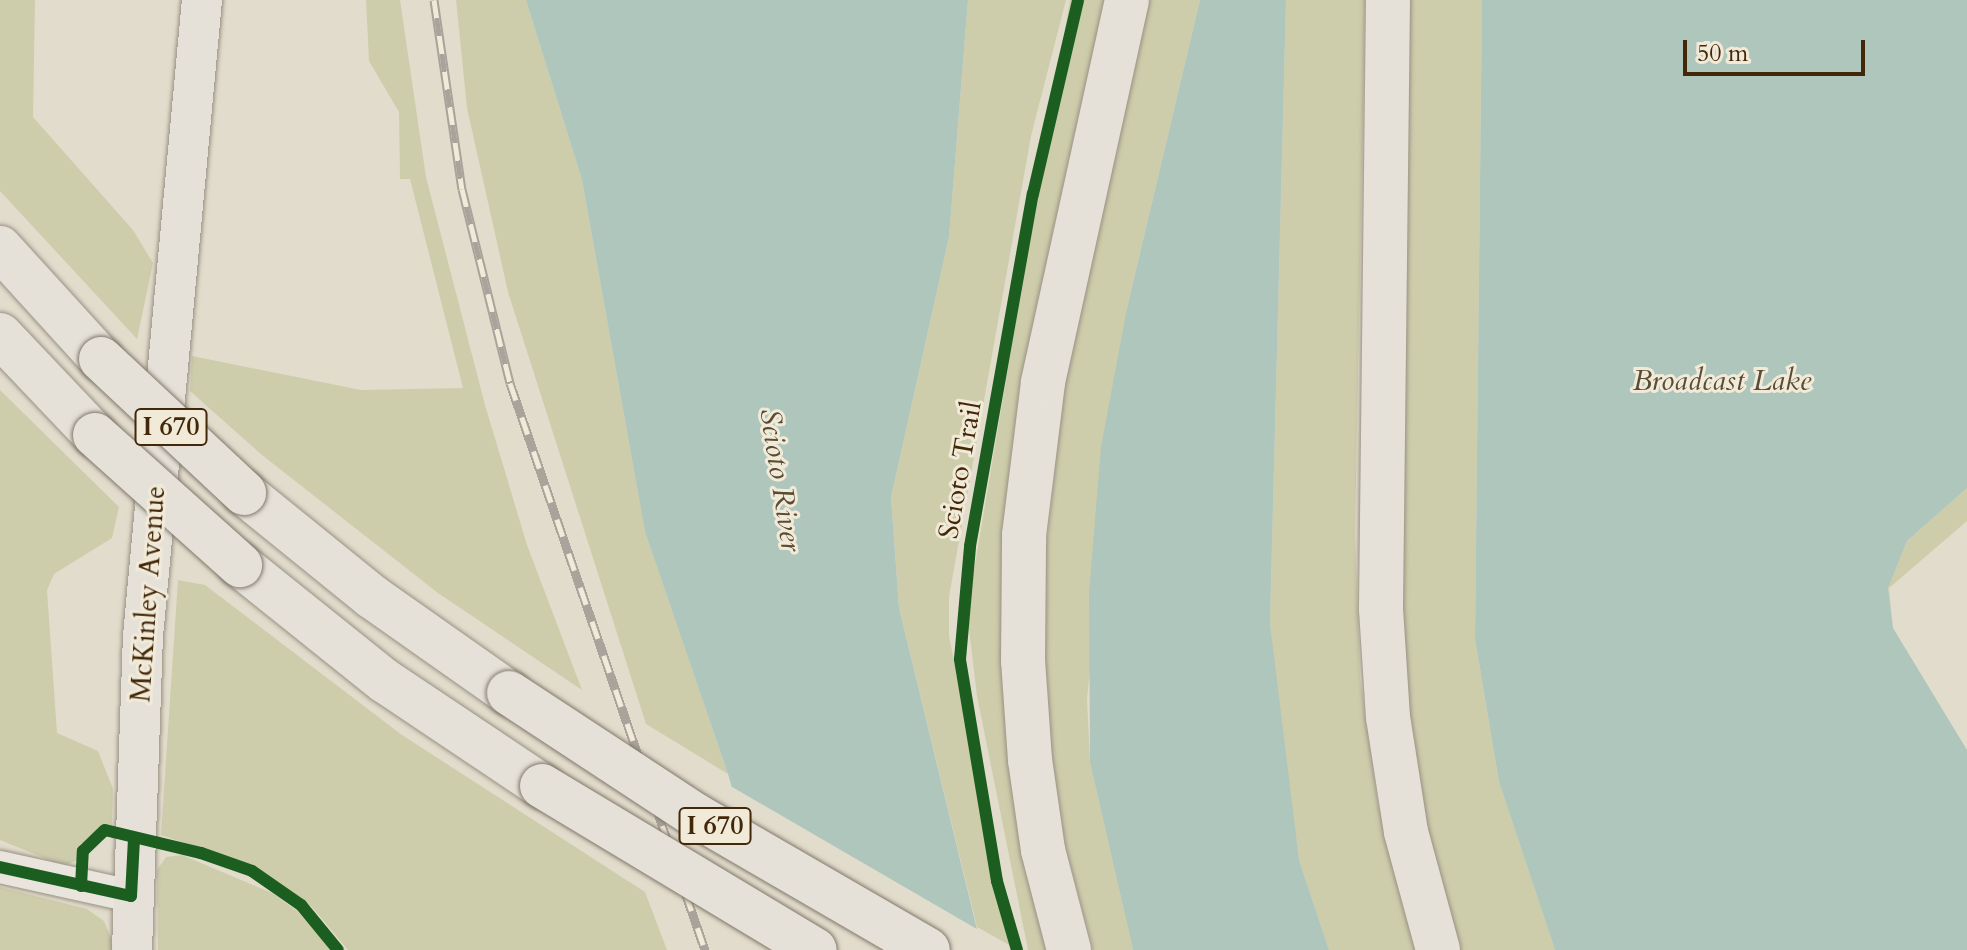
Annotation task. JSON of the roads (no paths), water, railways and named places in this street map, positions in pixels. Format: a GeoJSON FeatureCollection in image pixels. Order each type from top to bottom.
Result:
{"type":"FeatureCollection","features":[{"type":"Feature","properties":{"kind":"highway"},"geometry":{"type":"LineString","coordinates":[[1069,950],[1043,850],[1030,760],[1023,661],[1024,535],[1043,382],[1127,0]]}},
{"type":"Feature","properties":{"kind":"highway"},"geometry":{"type":"LineString","coordinates":[[1388,0],[1381,609],[1388,717],[1406,832],[1438,950]]}},
{"type":"Feature","properties":{"kind":"highway","name":"I 670"},"geometry":{"type":"LineString","coordinates":[[4,252],[101,359],[244,493],[371,596],[509,693],[695,815],[928,950]]}},
{"type":"Feature","properties":{"kind":"highway","name":"I 670"},"geometry":{"type":"LineString","coordinates":[[5,340],[95,435],[240,565],[385,681],[542,786],[815,950]]}},
{"type":"Feature","properties":{"kind":"main road","name":"McKinley Avenue"},"geometry":{"type":"LineString","coordinates":[[132,950],[131,896],[160,419],[202,0]]}},
{"type":"Feature","properties":{"kind":"street"},"geometry":{"type":"LineString","coordinates":[[0,867],[131,896]]}},
{"type":"Feature","properties":{"kind":"water","name":"Scioto River"},"geometry":{"type":"Polygon","coordinates":[[[526,0],[968,0],[949,237],[891,497],[899,608],[982,950],[780,950],[728,774],[645,532],[582,180],[526,0]]]}},
{"type":"Feature","properties":{"kind":"water"},"geometry":{"type":"Polygon","coordinates":[[[1200,0],[1286,0],[1270,623],[1299,860],[1329,950],[1133,950],[1090,762],[1089,593],[1101,447],[1127,308],[1200,0]]]}},
{"type":"Feature","properties":{"kind":"water","name":"Broadcast Lake"},"geometry":{"type":"Polygon","coordinates":[[[1482,0],[1967,0],[1967,488],[1907,541],[1888,588],[1893,628],[1967,750],[1967,950],[1555,950],[1499,782],[1475,639],[1482,0]]]}},
{"type":"Feature","properties":{"kind":"railway"},"geometry":{"type":"LineString","coordinates":[[434,0],[462,189],[510,383],[705,950]]}}]}
